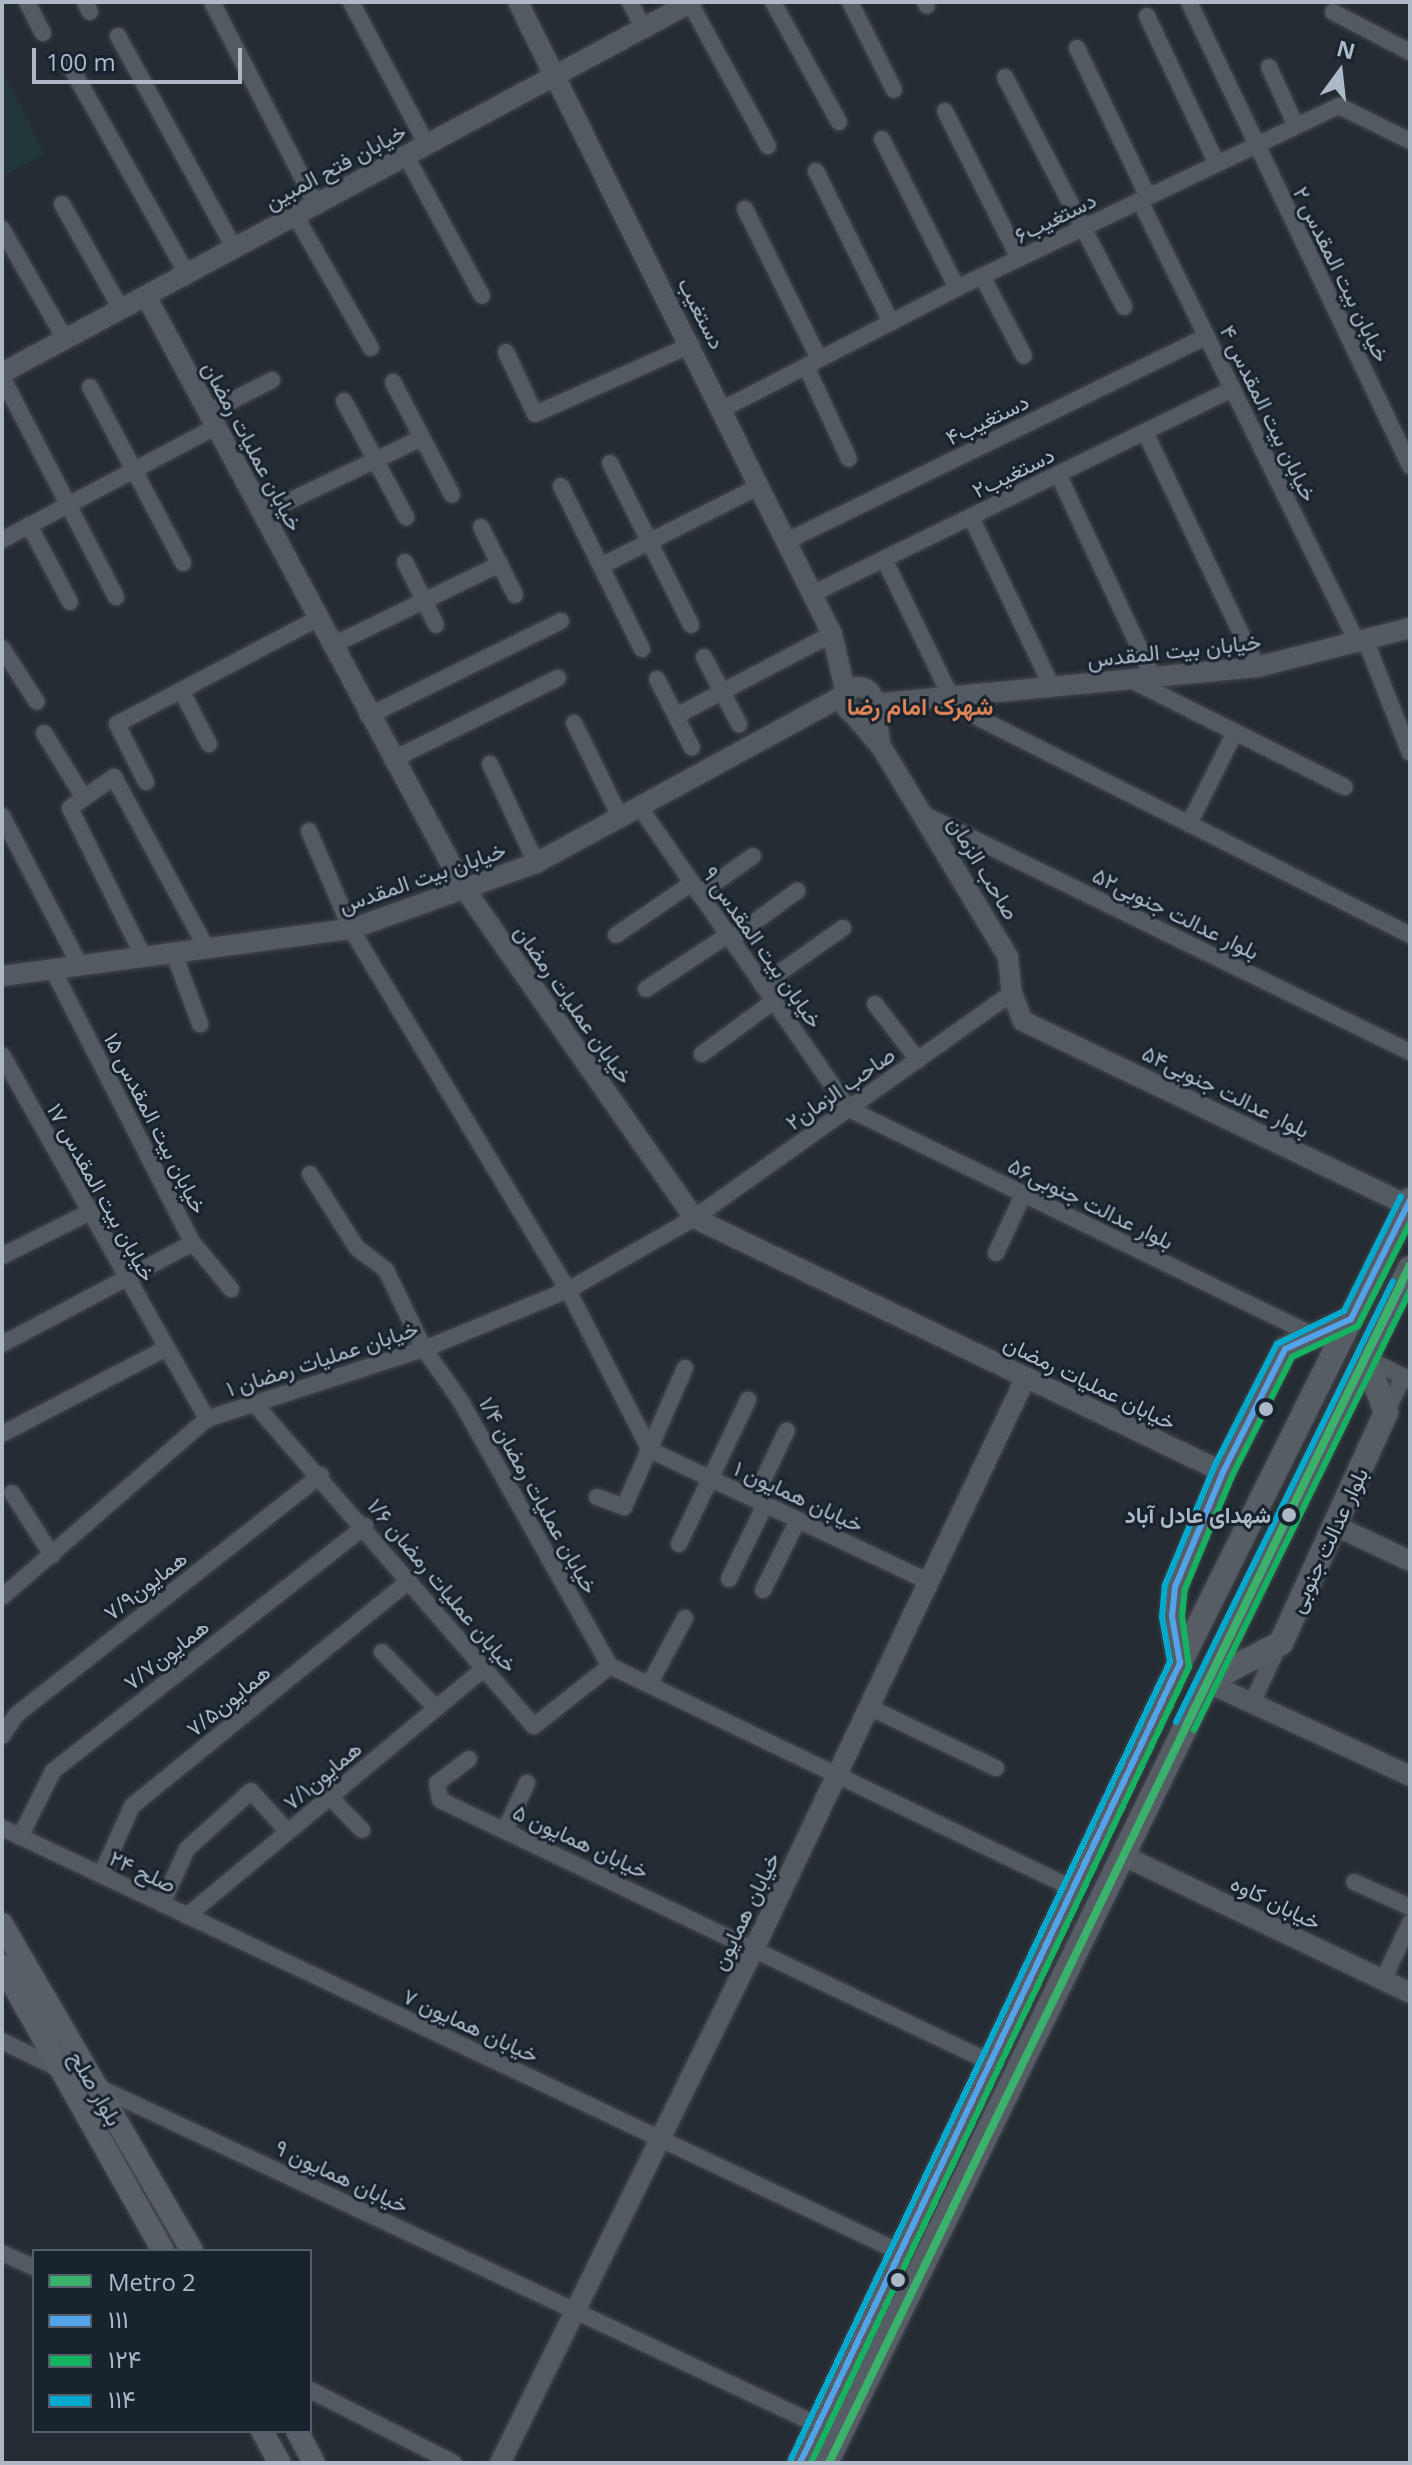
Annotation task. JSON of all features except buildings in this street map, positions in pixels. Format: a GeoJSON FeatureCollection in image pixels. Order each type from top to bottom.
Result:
{"type":"FeatureCollection","features":[{"type":"Feature","properties":{"kind":"main road","name":"بلوار عدالت جنوبی"},"geometry":{"type":"LineString","coordinates":[[826,2463],[972,2132],[992,2063],[1180,1663],[1409,1202]]}},
{"type":"Feature","properties":{"kind":"main road","name":"بلوار عدالت جنوبی"},"geometry":{"type":"LineString","coordinates":[[800,2463],[902,2253],[972,2132],[1122,1855],[1410,1268]]}},
{"type":"Feature","properties":{"kind":"main road"},"geometry":{"type":"LineString","coordinates":[[1180,1663],[1172,1616],[1175,1587],[1223,1472],[1285,1349],[1351,1319]]}},
{"type":"Feature","properties":{"kind":"main road"},"geometry":{"type":"LineString","coordinates":[[1366,1358],[1386,1413]]}},
{"type":"Feature","properties":{"kind":"main road","name":"بلوار عدالت جنوبی"},"geometry":{"type":"LineString","coordinates":[[1281,1643],[1386,1413]]}},
{"type":"Feature","properties":{"kind":"main road"},"geometry":{"type":"LineString","coordinates":[[1206,1682],[1281,1643]]}},
{"type":"Feature","properties":{"kind":"main road","name":"بلوار صلح"},"geometry":{"type":"LineString","coordinates":[[2,1924],[92,2084],[191,2249]]}},
{"type":"Feature","properties":{"kind":"main road","name":"بلوار صلح"},"geometry":{"type":"LineString","coordinates":[[2,1965],[162,2249]]}},
{"type":"Feature","properties":{"kind":"main road"},"geometry":{"type":"LineString","coordinates":[[263,2433],[280,2463]]}},
{"type":"Feature","properties":{"kind":"main road"},"geometry":{"type":"LineString","coordinates":[[298,2433],[314,2463]]}},
{"type":"Feature","properties":{"kind":"street"},"geometry":{"type":"LineString","coordinates":[[212,2],[316,204]]}},
{"type":"Feature","properties":{"kind":"street"},"geometry":{"type":"LineString","coordinates":[[351,2],[427,145]]}},
{"type":"Feature","properties":{"kind":"street","name":"دستغیب"},"geometry":{"type":"LineString","coordinates":[[518,2],[723,409],[835,641],[858,700],[882,748]]}},
{"type":"Feature","properties":{"kind":"street"},"geometry":{"type":"LineString","coordinates":[[630,2],[643,28]]}},
{"type":"Feature","properties":{"kind":"street"},"geometry":{"type":"LineString","coordinates":[[691,2],[768,146]]}},
{"type":"Feature","properties":{"kind":"street","name":"خیابان فتح المبین"},"geometry":{"type":"LineString","coordinates":[[4,370],[691,2]]}},
{"type":"Feature","properties":{"kind":"street"},"geometry":{"type":"LineString","coordinates":[[773,2],[839,122]]}},
{"type":"Feature","properties":{"kind":"street"},"geometry":{"type":"LineString","coordinates":[[850,2],[894,90]]}},
{"type":"Feature","properties":{"kind":"street","name":"خیابان بیت المقدس ۲"},"geometry":{"type":"LineString","coordinates":[[1189,2],[1410,466]]}},
{"type":"Feature","properties":{"kind":"street"},"geometry":{"type":"LineString","coordinates":[[33,4],[43,33]]}},
{"type":"Feature","properties":{"kind":"street"},"geometry":{"type":"LineString","coordinates":[[1333,12],[1410,52]]}},
{"type":"Feature","properties":{"kind":"street"},"geometry":{"type":"LineString","coordinates":[[1147,16],[1217,164]]}},
{"type":"Feature","properties":{"kind":"street"},"geometry":{"type":"LineString","coordinates":[[118,36],[234,248]]}},
{"type":"Feature","properties":{"kind":"street","name":"خیابان بیت المقدس ۴"},"geometry":{"type":"LineString","coordinates":[[1077,48],[1207,336],[1362,643],[1410,753]]}},
{"type":"Feature","properties":{"kind":"street"},"geometry":{"type":"LineString","coordinates":[[68,62],[187,274]]}},
{"type":"Feature","properties":{"kind":"street"},"geometry":{"type":"LineString","coordinates":[[1269,67],[1296,126]]}},
{"type":"Feature","properties":{"kind":"street"},"geometry":{"type":"LineString","coordinates":[[1005,77],[1124,307]]}},
{"type":"Feature","properties":{"kind":"street","name":"دستغیب۶"},"geometry":{"type":"LineString","coordinates":[[723,409],[957,288],[1339,106],[1410,141]]}},
{"type":"Feature","properties":{"kind":"street"},"geometry":{"type":"LineString","coordinates":[[945,111],[1019,259]]}},
{"type":"Feature","properties":{"kind":"street"},"geometry":{"type":"LineString","coordinates":[[882,139],[957,288]]}},
{"type":"Feature","properties":{"kind":"street"},"geometry":{"type":"LineString","coordinates":[[406,156],[482,296]]}},
{"type":"Feature","properties":{"kind":"street"},"geometry":{"type":"LineString","coordinates":[[816,171],[891,322]]}},
{"type":"Feature","properties":{"kind":"street"},"geometry":{"type":"LineString","coordinates":[[62,204],[121,309]]}},
{"type":"Feature","properties":{"kind":"street"},"geometry":{"type":"LineString","coordinates":[[745,209],[812,363],[849,459]]}},
{"type":"Feature","properties":{"kind":"street"},"geometry":{"type":"LineString","coordinates":[[295,215],[371,348]]}},
{"type":"Feature","properties":{"kind":"street"},"geometry":{"type":"LineString","coordinates":[[2,229],[65,339]]}},
{"type":"Feature","properties":{"kind":"street"},"geometry":{"type":"LineString","coordinates":[[982,276],[1024,356]]}},
{"type":"Feature","properties":{"kind":"street","name":"خیابان عملیات رمضان"},"geometry":{"type":"LineString","coordinates":[[146,296],[368,716],[464,888],[694,1218],[1223,1472]]}},
{"type":"Feature","properties":{"kind":"street","name":"دستغیب۴"},"geometry":{"type":"LineString","coordinates":[[787,541],[1207,336]]}},
{"type":"Feature","properties":{"kind":"street"},"geometry":{"type":"LineString","coordinates":[[506,352],[535,414],[691,345]]}},
{"type":"Feature","properties":{"kind":"street"},"geometry":{"type":"LineString","coordinates":[[4,370],[116,597]]}},
{"type":"Feature","properties":{"kind":"street"},"geometry":{"type":"LineString","coordinates":[[2,539],[134,470],[272,380]]}},
{"type":"Feature","properties":{"kind":"street"},"geometry":{"type":"LineString","coordinates":[[393,382],[452,495]]}},
{"type":"Feature","properties":{"kind":"street"},"geometry":{"type":"LineString","coordinates":[[90,387],[183,563]]}},
{"type":"Feature","properties":{"kind":"street","name":"۲دستغیب"},"geometry":{"type":"LineString","coordinates":[[812,594],[1233,389]]}},
{"type":"Feature","properties":{"kind":"street"},"geometry":{"type":"LineString","coordinates":[[344,401],[406,517]]}},
{"type":"Feature","properties":{"kind":"street"},"geometry":{"type":"LineString","coordinates":[[1145,432],[1257,667]]}},
{"type":"Feature","properties":{"kind":"street"},"geometry":{"type":"LineString","coordinates":[[262,514],[422,438]]}},
{"type":"Feature","properties":{"kind":"street"},"geometry":{"type":"LineString","coordinates":[[610,463],[691,625]]}},
{"type":"Feature","properties":{"kind":"street"},"geometry":{"type":"LineString","coordinates":[[1058,474],[1153,677]]}},
{"type":"Feature","properties":{"kind":"street"},"geometry":{"type":"LineString","coordinates":[[561,486],[642,649]]}},
{"type":"Feature","properties":{"kind":"street"},"geometry":{"type":"LineString","coordinates":[[601,566],[760,486]]}},
{"type":"Feature","properties":{"kind":"street"},"geometry":{"type":"LineString","coordinates":[[971,517],[1052,687]]}},
{"type":"Feature","properties":{"kind":"street"},"geometry":{"type":"LineString","coordinates":[[29,525],[70,602]]}},
{"type":"Feature","properties":{"kind":"street"},"geometry":{"type":"LineString","coordinates":[[481,527],[515,595]]}},
{"type":"Feature","properties":{"kind":"street"},"geometry":{"type":"LineString","coordinates":[[884,559],[945,698],[1410,935]]}},
{"type":"Feature","properties":{"kind":"street"},"geometry":{"type":"LineString","coordinates":[[405,562],[436,625]]}},
{"type":"Feature","properties":{"kind":"street"},"geometry":{"type":"LineString","coordinates":[[331,646],[500,564]]}},
{"type":"Feature","properties":{"kind":"street"},"geometry":{"type":"LineString","coordinates":[[146,782],[117,724],[317,619]]}},
{"type":"Feature","properties":{"kind":"street"},"geometry":{"type":"LineString","coordinates":[[368,716],[561,621]]}},
{"type":"Feature","properties":{"kind":"street","name":"خیابان بیت المقدس"},"geometry":{"type":"LineString","coordinates":[[2,976],[351,929],[536,863],[641,809],[820,709],[858,700],[945,698],[1257,667],[1362,643],[1410,628]]}},
{"type":"Feature","properties":{"kind":"street"},"geometry":{"type":"LineString","coordinates":[[676,716],[835,641]]}},
{"type":"Feature","properties":{"kind":"street"},"geometry":{"type":"LineString","coordinates":[[2,648],[37,702]]}},
{"type":"Feature","properties":{"kind":"street"},"geometry":{"type":"LineString","coordinates":[[704,657],[739,724]]}},
{"type":"Feature","properties":{"kind":"street"},"geometry":{"type":"LineString","coordinates":[[392,760],[558,678]]}},
{"type":"Feature","properties":{"kind":"street"},"geometry":{"type":"LineString","coordinates":[[657,679],[692,748]]}},
{"type":"Feature","properties":{"kind":"street"},"geometry":{"type":"LineString","coordinates":[[1131,680],[1345,787]]}},
{"type":"Feature","properties":{"kind":"street"},"geometry":{"type":"LineString","coordinates":[[181,690],[209,744]]}},
{"type":"Feature","properties":{"kind":"street"},"geometry":{"type":"LineString","coordinates":[[574,723],[621,819]]}},
{"type":"Feature","properties":{"kind":"street"},"geometry":{"type":"LineString","coordinates":[[1189,824],[1235,732]]}},
{"type":"Feature","properties":{"kind":"street"},"geometry":{"type":"LineString","coordinates":[[44,733],[84,798]]}},
{"type":"Feature","properties":{"kind":"street","name":"صاحب الزمان"},"geometry":{"type":"LineString","coordinates":[[882,748],[1008,957],[1012,993],[1023,1021]]}},
{"type":"Feature","properties":{"kind":"street"},"geometry":{"type":"LineString","coordinates":[[490,764],[536,863]]}},
{"type":"Feature","properties":{"kind":"street"},"geometry":{"type":"LineString","coordinates":[[144,958],[70,808],[114,777],[207,949]]}},
{"type":"Feature","properties":{"kind":"street","name":"خیابان بیت المقدس ۹"},"geometry":{"type":"LineString","coordinates":[[641,809],[849,1109]]}},
{"type":"Feature","properties":{"kind":"street","name":"بلوار عدالت جنوبی۵۲"},"geometry":{"type":"LineString","coordinates":[[923,814],[1410,1052]]}},
{"type":"Feature","properties":{"kind":"street"},"geometry":{"type":"LineString","coordinates":[[2,816],[80,966]]}},
{"type":"Feature","properties":{"kind":"street"},"geometry":{"type":"LineString","coordinates":[[309,831],[351,929],[468,1129],[568,1290],[650,1450]]}},
{"type":"Feature","properties":{"kind":"street"},"geometry":{"type":"LineString","coordinates":[[616,935],[753,856]]}},
{"type":"Feature","properties":{"kind":"street"},"geometry":{"type":"LineString","coordinates":[[646,989],[797,891]]}},
{"type":"Feature","properties":{"kind":"street"},"geometry":{"type":"LineString","coordinates":[[762,985],[843,928]]}},
{"type":"Feature","properties":{"kind":"street"},"geometry":{"type":"LineString","coordinates":[[174,954],[200,1024]]}},
{"type":"Feature","properties":{"kind":"street","name":"خیابان بیت المقدس ۱۵"},"geometry":{"type":"LineString","coordinates":[[53,970],[193,1243],[231,1289]]}},
{"type":"Feature","properties":{"kind":"street","name":"۲صاحب الزمان"},"geometry":{"type":"LineString","coordinates":[[694,1218],[1012,993]]}},
{"type":"Feature","properties":{"kind":"street"},"geometry":{"type":"LineString","coordinates":[[702,1054],[774,1001]]}},
{"type":"Feature","properties":{"kind":"street"},"geometry":{"type":"LineString","coordinates":[[875,1004],[918,1060]]}},
{"type":"Feature","properties":{"kind":"street","name":"بلوار عدالت جنوبی۵۴"},"geometry":{"type":"LineString","coordinates":[[1023,1021],[1409,1202]]}},
{"type":"Feature","properties":{"kind":"street","name":"خیابان بیت المقدس ۱۷"},"geometry":{"type":"LineString","coordinates":[[2,1055],[163,1350],[207,1419]]}},
{"type":"Feature","properties":{"kind":"street","name":"بلوار عدالت جنوبی۵۶"},"geometry":{"type":"LineString","coordinates":[[849,1109],[1315,1336]]}},
{"type":"Feature","properties":{"kind":"street","name":"خیابان عملیات رمضان ۱/۴"},"geometry":{"type":"LineString","coordinates":[[310,1174],[357,1248],[386,1270],[424,1349],[460,1400],[610,1666]]}},
{"type":"Feature","properties":{"kind":"street"},"geometry":{"type":"LineString","coordinates":[[996,1253],[1023,1195]]}},
{"type":"Feature","properties":{"kind":"street"},"geometry":{"type":"LineString","coordinates":[[2,1256],[88,1213]]}},
{"type":"Feature","properties":{"kind":"street","name":"خیابان عملیات رمضان ۱"},"geometry":{"type":"LineString","coordinates":[[2,1597],[207,1419],[424,1349],[568,1290],[694,1218]]}},
{"type":"Feature","properties":{"kind":"street"},"geometry":{"type":"LineString","coordinates":[[2,1344],[193,1243]]}},
{"type":"Feature","properties":{"kind":"street"},"geometry":{"type":"LineString","coordinates":[[2,1434],[163,1350]]}},
{"type":"Feature","properties":{"kind":"street"},"geometry":{"type":"LineString","coordinates":[[1366,1358],[1407,1379],[1386,1413]]}},
{"type":"Feature","properties":{"kind":"street"},"geometry":{"type":"LineString","coordinates":[[597,1497],[624,1507],[685,1368]]}},
{"type":"Feature","properties":{"kind":"street","name":"خیابان همایون"},"geometry":{"type":"LineString","coordinates":[[500,2463],[573,2308],[755,1947],[1026,1377]]}},
{"type":"Feature","properties":{"kind":"street"},"geometry":{"type":"LineString","coordinates":[[679,1544],[748,1400]]}},
{"type":"Feature","properties":{"kind":"street","name":"خیابان عملیات رمضان ۱/۶"},"geometry":{"type":"LineString","coordinates":[[253,1402],[321,1475],[534,1726],[610,1666]]}},
{"type":"Feature","properties":{"kind":"street"},"geometry":{"type":"LineString","coordinates":[[729,1579],[787,1430]]}},
{"type":"Feature","properties":{"kind":"street","name":"خیابان همایون ۱"},"geometry":{"type":"LineString","coordinates":[[650,1450],[929,1582]]}},
{"type":"Feature","properties":{"kind":"street","name":"همایون۷/۹"},"geometry":{"type":"LineString","coordinates":[[2,1736],[16,1715],[321,1475]]}},
{"type":"Feature","properties":{"kind":"street"},"geometry":{"type":"LineString","coordinates":[[12,1493],[52,1555]]}},
{"type":"Feature","properties":{"kind":"street"},"geometry":{"type":"LineString","coordinates":[[763,1590],[798,1520]]}},
{"type":"Feature","properties":{"kind":"street"},"geometry":{"type":"LineString","coordinates":[[1334,1525],[1410,1561]]}},
{"type":"Feature","properties":{"kind":"street","name":"همایون۷/۷"},"geometry":{"type":"LineString","coordinates":[[20,1837],[53,1771],[365,1526]]}},
{"type":"Feature","properties":{"kind":"street","name":"همایون۷/۵"},"geometry":{"type":"LineString","coordinates":[[101,1875],[132,1806],[410,1580]]}},
{"type":"Feature","properties":{"kind":"street"},"geometry":{"type":"LineString","coordinates":[[649,1685],[685,1618]]}},
{"type":"Feature","properties":{"kind":"street"},"geometry":{"type":"LineString","coordinates":[[1252,1703],[1281,1643]]}},
{"type":"Feature","properties":{"kind":"street"},"geometry":{"type":"LineString","coordinates":[[382,1652],[436,1708]]}},
{"type":"Feature","properties":{"kind":"street"},"geometry":{"type":"LineString","coordinates":[[610,1666],[1074,1889]]}},
{"type":"Feature","properties":{"kind":"street","name":"همایون۷/۱"},"geometry":{"type":"LineString","coordinates":[[187,1916],[485,1668]]}},
{"type":"Feature","properties":{"kind":"street"},"geometry":{"type":"LineString","coordinates":[[1206,1682],[1410,1776]]}},
{"type":"Feature","properties":{"kind":"street"},"geometry":{"type":"LineString","coordinates":[[869,1707],[996,1768]]}},
{"type":"Feature","properties":{"kind":"street","name":"خیابان همایون ۵"},"geometry":{"type":"LineString","coordinates":[[469,1759],[437,1783],[440,1800],[755,1947],[992,2063]]}},
{"type":"Feature","properties":{"kind":"street"},"geometry":{"type":"LineString","coordinates":[[505,1830],[527,1783]]}},
{"type":"Feature","properties":{"kind":"street"},"geometry":{"type":"LineString","coordinates":[[162,1904],[187,1849],[251,1791],[288,1832]]}},
{"type":"Feature","properties":{"kind":"street"},"geometry":{"type":"LineString","coordinates":[[330,1797],[362,1830]]}},
{"type":"Feature","properties":{"kind":"street","name":"صلح ۲۴"},"geometry":{"type":"LineString","coordinates":[[2,1828],[265,1953]]}},
{"type":"Feature","properties":{"kind":"street","name":"خیابان کاوه"},"geometry":{"type":"LineString","coordinates":[[1122,1855],[1410,1993]]}},
{"type":"Feature","properties":{"kind":"street"},"geometry":{"type":"LineString","coordinates":[[1354,1882],[1410,1907]]}},
{"type":"Feature","properties":{"kind":"street"},"geometry":{"type":"LineString","coordinates":[[1383,1980],[1410,1923]]}},
{"type":"Feature","properties":{"kind":"street","name":"خیابان همایون ۷"},"geometry":{"type":"LineString","coordinates":[[265,1953],[902,2253]]}},
{"type":"Feature","properties":{"kind":"street"},"geometry":{"type":"LineString","coordinates":[[2,2041],[61,2070]]}},
{"type":"Feature","properties":{"kind":"street","name":"خیابان همایون ۹"},"geometry":{"type":"LineString","coordinates":[[92,2084],[818,2425]]}},
{"type":"Feature","properties":{"kind":"street"},"geometry":{"type":"LineString","coordinates":[[2,2253],[32,2266]]}},
{"type":"Feature","properties":{"kind":"street"},"geometry":{"type":"LineString","coordinates":[[312,2391],[454,2463]]}},
{"type":"Feature","properties":{"kind":"green space"},"geometry":{"type":"Polygon","coordinates":[[[2,71],[45,154],[2,176],[2,71]]]}},
{"type":"Feature","properties":{"kind":"metro line","name":"2"},"geometry":{"type":"LineString","coordinates":[[829,2463],[1410,1265]]}},
{"type":"Feature","properties":{"kind":"transit line","name":"۱۱۴"},"geometry":{"type":"LineString","coordinates":[[791,2459],[1170,1662],[1162,1617],[1165,1585],[1214,1467],[1277,1344],[1344,1311],[1401,1196]]}},
{"type":"Feature","properties":{"kind":"transit line","name":"۱۱۱"},"geometry":{"type":"LineString","coordinates":[[800,2463],[1180,1663],[1172,1616],[1175,1587],[1223,1472],[1285,1349],[1351,1319],[1410,1200]]}},
{"type":"Feature","properties":{"kind":"transit line","name":"۱۲۴"},"geometry":{"type":"LineString","coordinates":[[811,2463],[1189,1667],[1182,1616],[1185,1589],[1232,1476],[1292,1357],[1358,1326],[1410,1223]]}},
{"type":"Feature","properties":{"kind":"transit line","name":"۱۱۴"},"geometry":{"type":"LineString","coordinates":[[1176,1722],[1393,1281]]}},
{"type":"Feature","properties":{"kind":"transit line","name":"۱۱۱"},"geometry":{"type":"LineString","coordinates":[[1185,1726],[1402,1285]]}},
{"type":"Feature","properties":{"kind":"transit line","name":"۱۲۴"},"geometry":{"type":"LineString","coordinates":[[1194,1730],[1410,1291]]}},
{"type":"Feature","properties":{"kind":"place","name":"شهدای عادل آباد"},"geometry":{"type":"Point","coordinates":[1289,1515]}},
{"type":"Feature","properties":{"kind":"district","name":"شهرک امام رضا"},"geometry":{"type":"Point","coordinates":[920,706]}}]}
